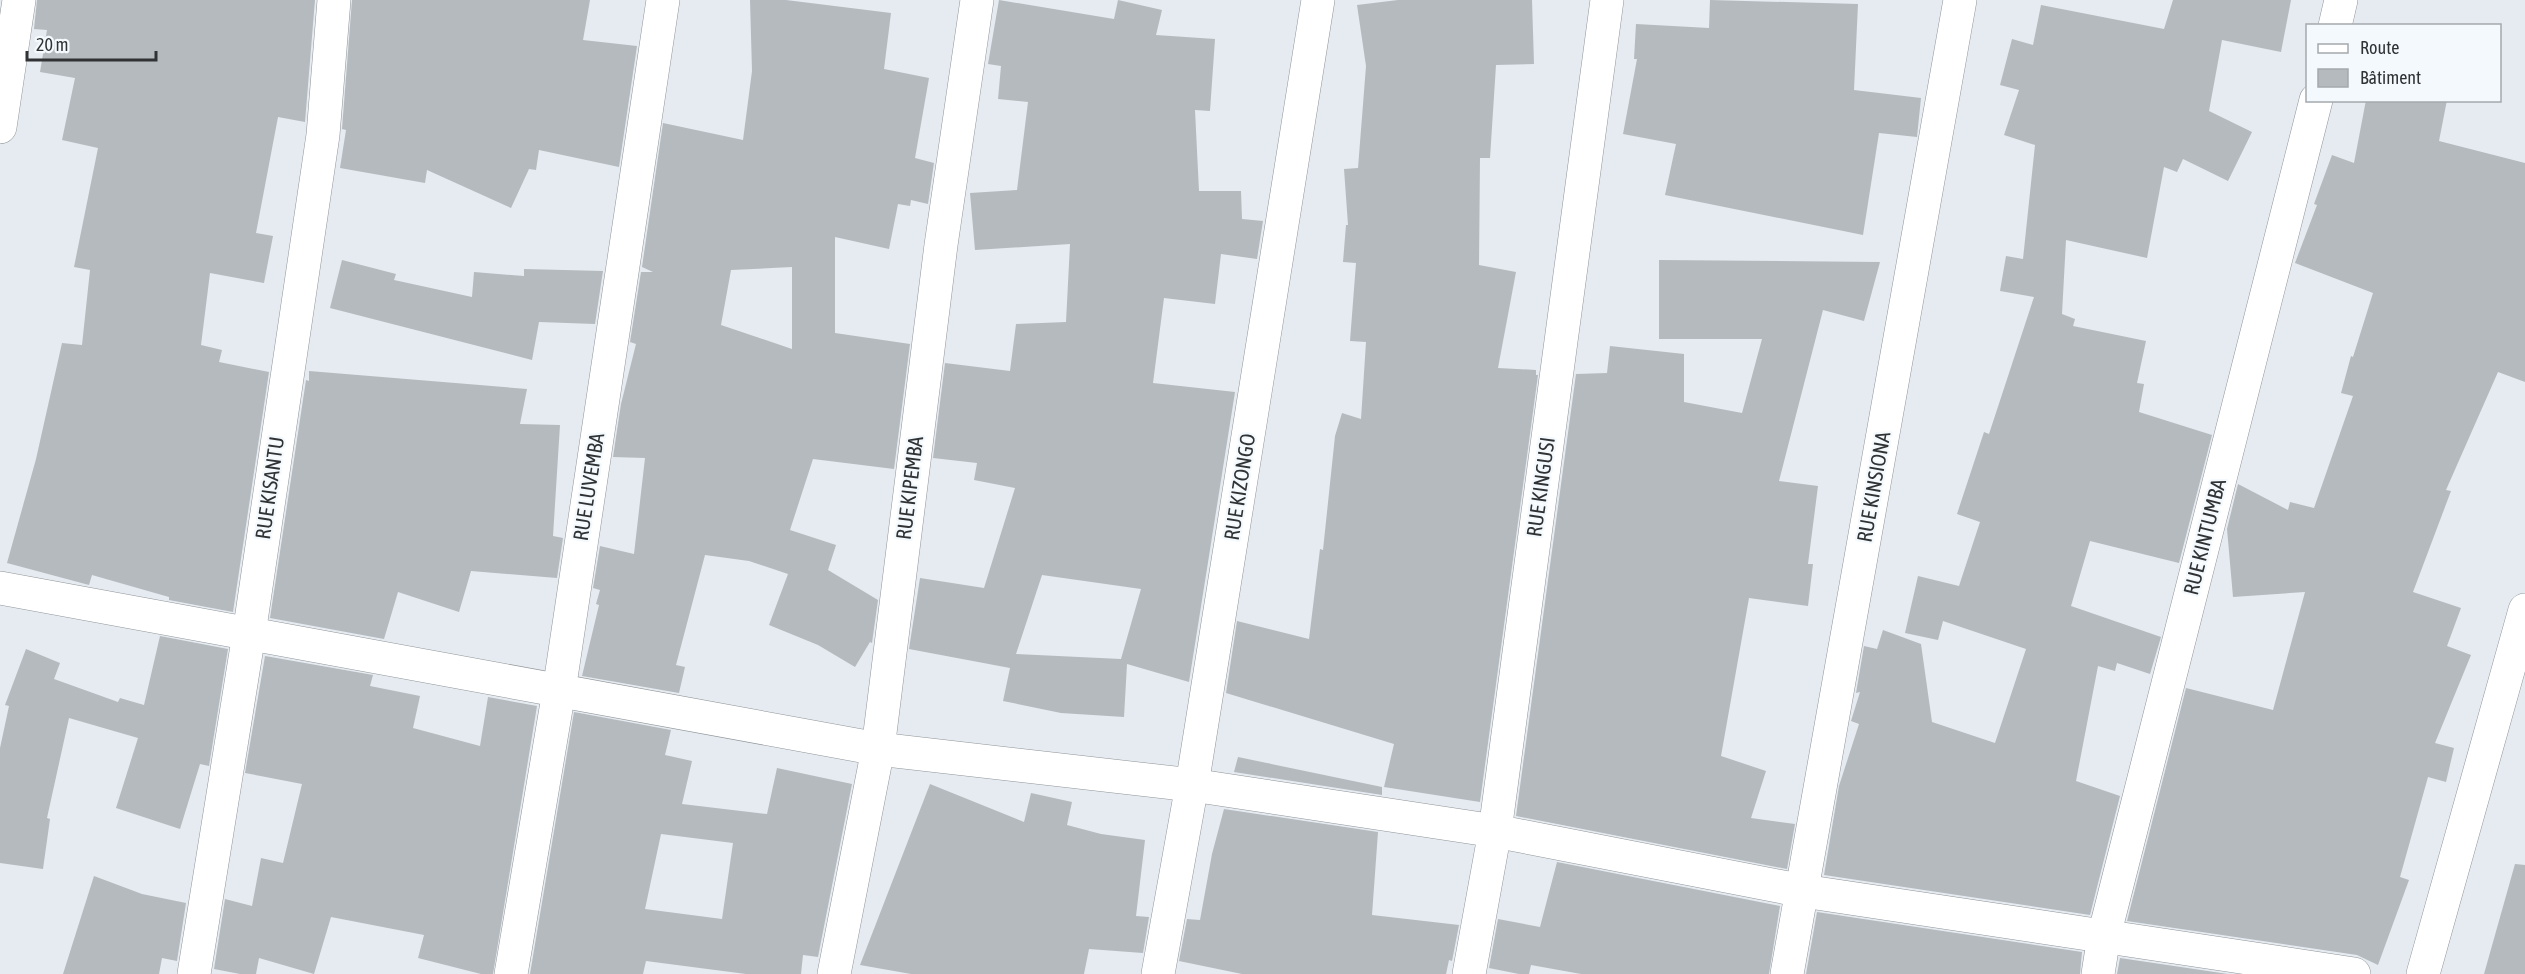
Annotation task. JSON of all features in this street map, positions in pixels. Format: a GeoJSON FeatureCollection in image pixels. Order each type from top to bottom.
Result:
{"type":"FeatureCollection","features":[{"type":"Feature","properties":{"kind":"street"},"geometry":{"type":"LineString","coordinates":[[0,127],[18,0]]}},
{"type":"Feature","properties":{"kind":"street","name":"RUE KISANTU"},"geometry":{"type":"LineString","coordinates":[[194,974],[249,634],[322,135],[334,0]]}},
{"type":"Feature","properties":{"kind":"street","name":"RUE LUVEMBA"},"geometry":{"type":"LineString","coordinates":[[511,974],[559,691],[663,0]]}},
{"type":"Feature","properties":{"kind":"street","name":"RUE KIPEMBA"},"geometry":{"type":"LineString","coordinates":[[834,974],[878,749],[941,245],[977,0]]}},
{"type":"Feature","properties":{"kind":"street","name":"RUE KIZONGO"},"geometry":{"type":"LineString","coordinates":[[1158,974],[1192,785],[1318,0]]}},
{"type":"Feature","properties":{"kind":"street","name":"RUE KINGUSI"},"geometry":{"type":"LineString","coordinates":[[1469,974],[1494,831],[1607,0]]}},
{"type":"Feature","properties":{"kind":"street","name":"RUE KINSIONA"},"geometry":{"type":"LineString","coordinates":[[1787,974],[1960,0]]}},
{"type":"Feature","properties":{"kind":"street"},"geometry":{"type":"LineString","coordinates":[[2335,24],[2341,0]]}},
{"type":"Feature","properties":{"kind":"street","name":"RUE KINTUMBA"},"geometry":{"type":"LineString","coordinates":[[2098,974],[2104,936],[2315,102]]}},
{"type":"Feature","properties":{"kind":"street"},"geometry":{"type":"LineString","coordinates":[[0,588],[878,749],[1192,785],[1494,831],[1803,891],[2354,974]]}},
{"type":"Feature","properties":{"kind":"street"},"geometry":{"type":"LineString","coordinates":[[2423,974],[2525,610]]}},
{"type":"Feature","properties":{"kind":"building"},"geometry":{"type":"Polygon","coordinates":[[[37,0],[315,0],[305,122],[278,117],[256,233],[273,236],[264,283],[210,273],[201,345],[222,350],[219,362],[269,372],[233,612],[169,600],[169,597],[92,575],[89,585],[7,563],[36,459],[62,343],[82,345],[90,270],[74,267],[98,148],[62,140],[75,78],[40,72],[47,30],[34,29],[37,0]]]}},
{"type":"Feature","properties":{"kind":"building"},"geometry":{"type":"Polygon","coordinates":[[[352,0],[590,0],[583,40],[637,46],[619,167],[539,150],[536,170],[529,169],[511,208],[427,170],[425,183],[340,168],[346,130],[342,129],[352,0]]]}},
{"type":"Feature","properties":{"kind":"building"},"geometry":{"type":"Polygon","coordinates":[[[750,0],[786,0],[891,13],[884,69],[929,78],[915,158],[934,163],[928,204],[911,200],[910,206],[898,204],[889,249],[835,237],[835,333],[910,344],[894,469],[813,459],[790,530],[836,545],[828,570],[878,600],[872,643],[870,642],[855,667],[818,645],[769,625],[788,574],[749,561],[705,555],[676,665],[685,667],[679,693],[582,676],[599,605],[596,604],[600,590],[593,588],[600,546],[634,554],[645,458],[613,457],[621,404],[636,344],[630,342],[641,272],[653,272],[642,267],[663,123],[743,140],[752,71],[750,0]],[[792,267],[731,270],[721,325],[792,349],[792,267]]]}},
{"type":"Feature","properties":{"kind":"building"},"geometry":{"type":"Polygon","coordinates":[[[999,0],[1114,19],[1118,0],[1162,10],[1156,35],[1215,39],[1210,111],[1195,110],[1199,191],[1241,191],[1242,219],[1263,221],[1257,259],[1221,254],[1215,304],[1164,298],[1153,383],[1235,392],[1189,682],[1127,664],[1124,717],[1061,713],[1003,701],[1010,668],[909,649],[920,578],[984,588],[1015,488],[974,480],[977,463],[933,458],[945,363],[1010,371],[1016,324],[1066,322],[1070,244],[975,250],[970,193],[1017,190],[1028,102],[998,99],[1001,66],[988,64],[999,0]],[[1042,575],[1016,654],[1121,659],[1141,589],[1042,575]]]}},
{"type":"Feature","properties":{"kind":"building"},"geometry":{"type":"Polygon","coordinates":[[[1398,0],[1532,0],[1534,64],[1496,65],[1490,158],[1480,158],[1479,265],[1516,272],[1498,368],[1536,370],[1536,375],[1538,375],[1480,802],[1384,787],[1394,744],[1226,693],[1237,621],[1309,639],[1320,549],[1323,550],[1335,436],[1342,413],[1361,419],[1366,342],[1350,341],[1356,263],[1343,262],[1346,225],[1348,225],[1344,169],[1358,168],[1366,66],[1357,5],[1398,0]]]}},
{"type":"Feature","properties":{"kind":"building"},"geometry":{"type":"Polygon","coordinates":[[[1710,0],[1858,4],[1854,90],[1921,98],[1917,137],[1879,133],[1863,235],[1665,195],[1676,144],[1623,134],[1637,59],[1634,59],[1636,24],[1709,28],[1710,0]]]}},
{"type":"Feature","properties":{"kind":"building"},"geometry":{"type":"Polygon","coordinates":[[[2173,0],[2291,0],[2281,52],[2222,40],[2209,111],[2252,132],[2228,181],[2183,159],[2177,172],[2164,167],[2147,258],[2066,240],[2062,314],[2075,319],[2073,326],[2146,341],[2137,383],[2144,384],[2139,412],[2212,435],[2179,563],[2090,541],[2071,606],[2161,637],[2150,674],[2117,663],[2115,671],[2098,666],[2076,781],[2120,796],[2090,915],[1824,875],[1839,786],[1859,724],[1851,721],[1860,692],[1856,693],[1864,646],[1877,649],[1883,630],[1921,644],[1932,722],[1995,743],[2026,649],[1943,621],[1938,640],[1905,633],[1918,576],[1959,586],[1980,522],[1957,514],[1984,432],[1989,434],[2034,297],[2000,291],[2006,256],[2023,259],[2035,145],[2004,135],[2019,90],[2000,85],[2012,39],[2033,45],[2041,5],[2164,29],[2173,0]]]}},
{"type":"Feature","properties":{"kind":"building"},"geometry":{"type":"Polygon","coordinates":[[[2366,102],[2447,102],[2439,141],[2525,163],[2525,382],[2498,372],[2446,490],[2451,491],[2413,592],[2461,608],[2447,646],[2471,655],[2435,743],[2454,748],[2446,782],[2428,777],[2400,877],[2409,880],[2378,965],[2357,955],[2127,921],[2186,688],[2273,710],[2305,592],[2233,597],[2227,529],[2238,484],[2288,510],[2290,502],[2314,508],[2353,396],[2341,393],[2373,293],[2295,263],[2317,205],[2314,204],[2332,155],[2354,163],[2366,102]]]}},
{"type":"Feature","properties":{"kind":"building"},"geometry":{"type":"Polygon","coordinates":[[[342,260],[396,274],[394,280],[472,297],[474,272],[524,276],[524,269],[603,271],[595,324],[539,322],[532,360],[330,308],[342,260]]]}},
{"type":"Feature","properties":{"kind":"building"},"geometry":{"type":"Polygon","coordinates":[[[1659,260],[1880,262],[1864,321],[1823,310],[1779,481],[1818,486],[1808,564],[1813,564],[1808,606],[1749,598],[1721,756],[1766,771],[1751,818],[1795,824],[1787,869],[1516,816],[1576,374],[1607,373],[1610,346],[1684,354],[1684,402],[1742,413],[1762,339],[1659,339],[1659,260]]]}},
{"type":"Feature","properties":{"kind":"building"},"geometry":{"type":"Polygon","coordinates":[[[309,371],[527,389],[520,424],[560,425],[553,536],[563,538],[557,578],[471,571],[459,612],[398,592],[384,639],[270,618],[309,371]]]}},
{"type":"Feature","properties":{"kind":"building"},"geometry":{"type":"Polygon","coordinates":[[[160,636],[228,649],[209,766],[200,764],[180,829],[116,808],[138,738],[69,718],[47,818],[50,819],[43,869],[0,863],[0,748],[9,706],[5,705],[26,649],[60,663],[54,679],[118,702],[120,698],[144,705],[160,636]]]}},
{"type":"Feature","properties":{"kind":"building"},"geometry":{"type":"Polygon","coordinates":[[[265,656],[373,675],[370,686],[420,696],[413,728],[480,746],[488,697],[537,706],[493,974],[481,974],[418,958],[424,935],[331,917],[314,974],[259,958],[256,974],[240,974],[214,969],[225,899],[252,906],[261,858],[283,863],[302,784],[245,773],[265,656]]]}},
{"type":"Feature","properties":{"kind":"building"},"geometry":{"type":"Polygon","coordinates":[[[574,712],[671,730],[665,755],[692,761],[682,804],[767,814],[777,768],[852,784],[818,957],[803,955],[801,974],[746,974],[646,961],[643,974],[530,974],[574,712]],[[661,834],[645,909],[722,919],[733,843],[661,834]]]}},
{"type":"Feature","properties":{"kind":"building"},"geometry":{"type":"Polygon","coordinates":[[[1238,757],[1382,787],[1382,795],[1234,772],[1238,757]]]}},
{"type":"Feature","properties":{"kind":"building"},"geometry":{"type":"Polygon","coordinates":[[[930,784],[1024,822],[1031,793],[1072,802],[1067,825],[1101,834],[1145,840],[1136,916],[1149,917],[1143,953],[1089,949],[1084,974],[911,974],[860,965],[930,784]]]}},
{"type":"Feature","properties":{"kind":"building"},"geometry":{"type":"Polygon","coordinates":[[[1224,809],[1378,832],[1372,915],[1459,925],[1452,961],[1449,960],[1446,974],[1242,974],[1179,961],[1187,919],[1200,920],[1212,854],[1224,809]]]}},
{"type":"Feature","properties":{"kind":"building"},"geometry":{"type":"Polygon","coordinates":[[[1557,862],[1780,906],[1769,974],[1581,974],[1531,965],[1529,974],[1519,974],[1489,968],[1498,919],[1540,927],[1557,862]]]}},
{"type":"Feature","properties":{"kind":"building"},"geometry":{"type":"Polygon","coordinates":[[[2515,864],[2525,865],[2525,974],[2484,974],[2515,864]]]}},
{"type":"Feature","properties":{"kind":"building"},"geometry":{"type":"Polygon","coordinates":[[[94,876],[142,894],[186,903],[177,961],[162,958],[159,974],[63,974],[94,876]]]}},
{"type":"Feature","properties":{"kind":"building"},"geometry":{"type":"Polygon","coordinates":[[[1817,912],[2082,952],[2080,974],[1806,974],[1817,912]]]}},
{"type":"Feature","properties":{"kind":"building"},"geometry":{"type":"Polygon","coordinates":[[[2120,958],[2228,974],[2117,974],[2120,958]]]}}]}
